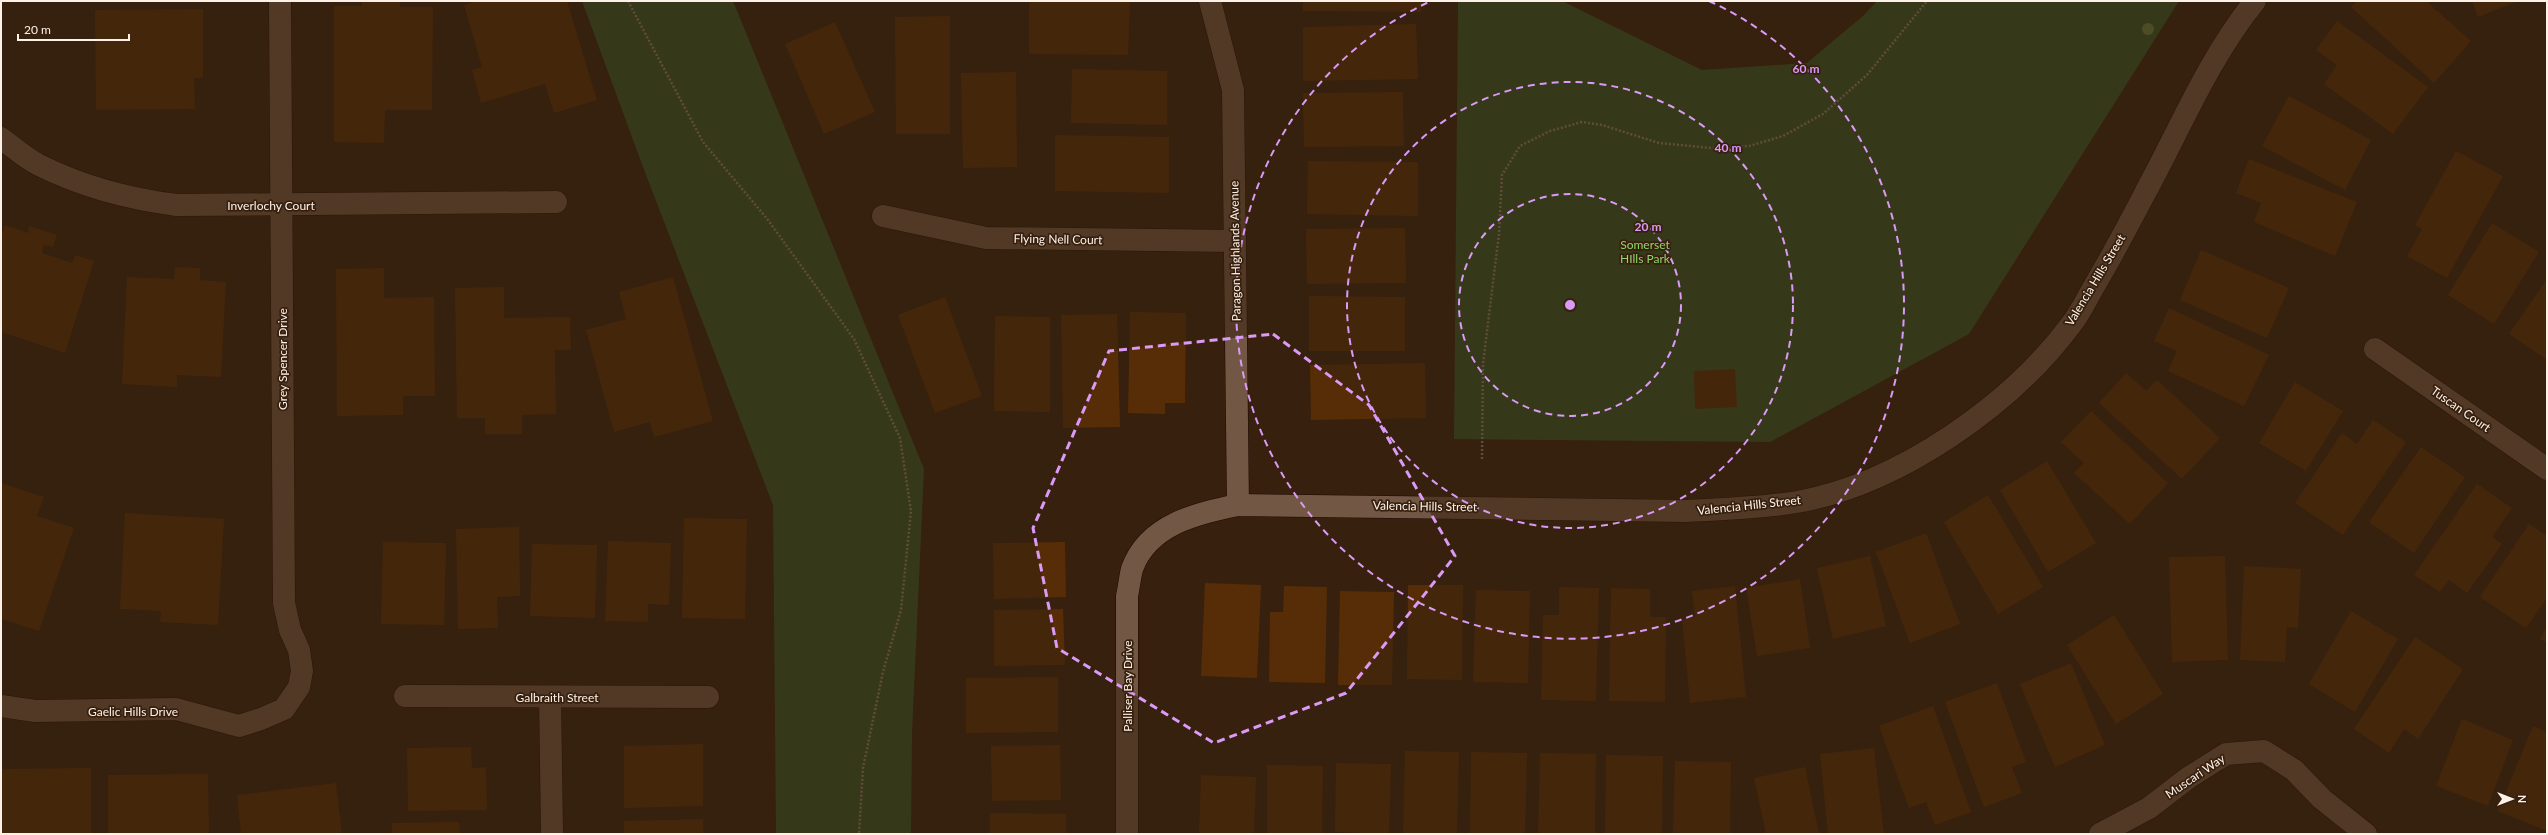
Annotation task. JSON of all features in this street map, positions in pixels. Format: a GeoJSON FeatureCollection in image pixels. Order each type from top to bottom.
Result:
{"type":"FeatureCollection","features":[{"type":"Feature","properties":{"kind":"street","name":"Grey Spencer Drive"},"geometry":{"type":"LineString","coordinates":[[280,1],[283,205],[282,483],[284,603],[290,630],[299,650],[302,671],[299,687],[284,709]]}},
{"type":"Feature","properties":{"kind":"street","name":"Paragon Highlands Avenue"},"geometry":{"type":"LineString","coordinates":[[1210,1],[1233,90],[1238,505]]}},
{"type":"Feature","properties":{"kind":"street","name":"Valencia Hills Street"},"geometry":{"type":"LineString","coordinates":[[1149,542],[1167,526],[1189,517],[1238,505],[1687,511],[1797,502],[1845,490],[1894,468],[1938,446],[1985,410],[2032,369],[2073,321],[2113,253],[2209,72],[2255,1]]}},
{"type":"Feature","properties":{"kind":"street","name":"Inverlochy Court"},"geometry":{"type":"LineString","coordinates":[[1,138],[38,164],[82,183],[124,197],[177,205],[556,202]]}},
{"type":"Feature","properties":{"kind":"street","name":"Flying Nell Court"},"geometry":{"type":"LineString","coordinates":[[883,216],[986,238],[1235,241]]}},
{"type":"Feature","properties":{"kind":"street","name":"Tuscan Court"},"geometry":{"type":"LineString","coordinates":[[2375,348],[2547,469]]}},
{"type":"Feature","properties":{"kind":"street","name":"Palliser Bay Drive"},"geometry":{"type":"LineString","coordinates":[[1127,834],[1127,596],[1133,568],[1149,542]]}},
{"type":"Feature","properties":{"kind":"street","name":"Galbraith Street"},"geometry":{"type":"LineString","coordinates":[[405,696],[708,697]]}},
{"type":"Feature","properties":{"kind":"street"},"geometry":{"type":"LineString","coordinates":[[550,697],[552,834]]}},
{"type":"Feature","properties":{"kind":"street","name":"Gaelic Hills Drive"},"geometry":{"type":"LineString","coordinates":[[1,706],[35,711],[176,709],[239,726],[284,709]]}},
{"type":"Feature","properties":{"kind":"street","name":"Muscari Way"},"geometry":{"type":"LineString","coordinates":[[2100,834],[2149,808],[2188,778],[2226,754],[2264,751],[2294,770],[2322,799],[2366,834]]}},
{"type":"Feature","properties":{"kind":"path"},"geometry":{"type":"LineString","coordinates":[[628,1],[704,142],[768,220],[854,339],[900,438],[911,511],[901,610],[883,672],[863,768],[859,834]]}},
{"type":"Feature","properties":{"kind":"path"},"geometry":{"type":"LineString","coordinates":[[1482,459],[1483,364],[1499,234],[1502,175],[1520,146],[1550,132],[1582,122],[1602,125],[1659,142],[1711,148],[1749,146],[1783,136],[1823,114],[1867,75],[1927,1]]}},
{"type":"Feature","properties":{"kind":"highlighted area"},"geometry":{"type":"Polygon","coordinates":[[[1273,334],[1369,405],[1455,556],[1346,693],[1214,743],[1057,648],[1033,528],[1109,351],[1273,334]]]}},
{"type":"Feature","properties":{"kind":"green space"},"geometry":{"type":"Polygon","coordinates":[[[582,1],[733,1],[924,469],[912,733],[911,834],[776,834],[773,505],[643,167],[582,1]]]}},
{"type":"Feature","properties":{"kind":"green space","name":"Somerset HIlls Park"},"geometry":{"type":"Polygon","coordinates":[[[1458,1],[1562,1],[1702,70],[1807,63],[1864,15],[1877,1],[2179,1],[1969,334],[1770,442],[1454,439],[1458,1]]]}},
{"type":"Feature","properties":{"kind":"building"},"geometry":{"type":"Polygon","coordinates":[[[362,1],[400,1],[400,7],[433,7],[432,110],[385,110],[384,143],[334,142],[334,6],[362,6],[362,1]]]}},
{"type":"Feature","properties":{"kind":"building"},"geometry":{"type":"Polygon","coordinates":[[[477,1],[567,1],[597,100],[554,113],[545,84],[481,103],[472,70],[482,67],[464,5],[477,1]]]}},
{"type":"Feature","properties":{"kind":"building"},"geometry":{"type":"Polygon","coordinates":[[[1029,1],[1130,1],[1128,55],[1029,54],[1029,1]]]}},
{"type":"Feature","properties":{"kind":"building"},"geometry":{"type":"Polygon","coordinates":[[[1303,1],[1421,1],[1421,12],[1303,11],[1303,1]]]}},
{"type":"Feature","properties":{"kind":"building"},"geometry":{"type":"Polygon","coordinates":[[[2357,1],[2426,1],[2471,41],[2434,83],[2351,7],[2357,1]]]}},
{"type":"Feature","properties":{"kind":"building"},"geometry":{"type":"Polygon","coordinates":[[[2472,1],[2518,1],[2478,17],[2472,1]]]}},
{"type":"Feature","properties":{"kind":"building"},"geometry":{"type":"Polygon","coordinates":[[[203,9],[203,78],[194,78],[195,109],[96,110],[95,10],[203,9]]]}},
{"type":"Feature","properties":{"kind":"building"},"geometry":{"type":"Polygon","coordinates":[[[950,16],[950,134],[896,134],[895,17],[950,16]]]}},
{"type":"Feature","properties":{"kind":"building"},"geometry":{"type":"Polygon","coordinates":[[[2337,21],[2428,87],[2393,134],[2324,84],[2337,65],[2316,50],[2337,21]]]}},
{"type":"Feature","properties":{"kind":"building"},"geometry":{"type":"Polygon","coordinates":[[[835,22],[875,112],[824,134],[785,44],[835,22]]]}},
{"type":"Feature","properties":{"kind":"building"},"geometry":{"type":"Polygon","coordinates":[[[1416,24],[1418,79],[1303,81],[1303,27],[1416,24]]]}},
{"type":"Feature","properties":{"kind":"building"},"geometry":{"type":"Polygon","coordinates":[[[1072,69],[1167,71],[1167,125],[1071,123],[1072,69]]]}},
{"type":"Feature","properties":{"kind":"building"},"geometry":{"type":"Polygon","coordinates":[[[1016,72],[1017,167],[963,168],[961,73],[1016,72]]]}},
{"type":"Feature","properties":{"kind":"building"},"geometry":{"type":"Polygon","coordinates":[[[1403,92],[1404,146],[1304,147],[1303,93],[1403,92]]]}},
{"type":"Feature","properties":{"kind":"building"},"geometry":{"type":"Polygon","coordinates":[[[2289,96],[2371,140],[2345,190],[2262,146],[2289,96]]]}},
{"type":"Feature","properties":{"kind":"building"},"geometry":{"type":"Polygon","coordinates":[[[1055,135],[1169,137],[1169,193],[1055,191],[1055,135]]]}},
{"type":"Feature","properties":{"kind":"building"},"geometry":{"type":"Polygon","coordinates":[[[2456,151],[2503,176],[2447,278],[2407,256],[2422,229],[2415,225],[2456,151]]]}},
{"type":"Feature","properties":{"kind":"building"},"geometry":{"type":"Polygon","coordinates":[[[2249,159],[2357,202],[2335,256],[2254,222],[2261,203],[2236,193],[2249,159]]]}},
{"type":"Feature","properties":{"kind":"building"},"geometry":{"type":"Polygon","coordinates":[[[1308,161],[1418,162],[1418,216],[1307,214],[1308,161]]]}},
{"type":"Feature","properties":{"kind":"building"},"geometry":{"type":"Polygon","coordinates":[[[2492,223],[2539,252],[2494,324],[2448,295],[2492,223]]]}},
{"type":"Feature","properties":{"kind":"building"},"geometry":{"type":"Polygon","coordinates":[[[5,225],[28,233],[29,226],[57,235],[53,247],[44,245],[42,253],[72,263],[75,255],[94,261],[65,353],[1,332],[1,237],[5,225]]]}},
{"type":"Feature","properties":{"kind":"building"},"geometry":{"type":"Polygon","coordinates":[[[1405,228],[1406,283],[1307,284],[1306,229],[1405,228]]]}},
{"type":"Feature","properties":{"kind":"building"},"geometry":{"type":"Polygon","coordinates":[[[2201,250],[2289,288],[2267,338],[2180,300],[2201,250]]]}},
{"type":"Feature","properties":{"kind":"building"},"geometry":{"type":"Polygon","coordinates":[[[175,267],[200,268],[200,280],[226,282],[221,377],[177,375],[177,387],[122,384],[127,277],[174,279],[175,267]]]}},
{"type":"Feature","properties":{"kind":"building"},"geometry":{"type":"Polygon","coordinates":[[[384,268],[384,298],[434,297],[435,396],[403,396],[403,415],[337,416],[336,269],[384,268]]]}},
{"type":"Feature","properties":{"kind":"building"},"geometry":{"type":"Polygon","coordinates":[[[673,277],[713,421],[654,437],[650,422],[614,432],[586,330],[626,319],[619,292],[673,277]]]}},
{"type":"Feature","properties":{"kind":"building"},"geometry":{"type":"Polygon","coordinates":[[[2547,279],[2547,360],[2509,334],[2547,279]]]}},
{"type":"Feature","properties":{"kind":"building"},"geometry":{"type":"Polygon","coordinates":[[[504,287],[504,318],[570,317],[571,350],[555,350],[556,414],[522,415],[522,434],[485,434],[485,418],[457,418],[455,288],[504,287]]]}},
{"type":"Feature","properties":{"kind":"building"},"geometry":{"type":"Polygon","coordinates":[[[1309,296],[1405,297],[1405,351],[1309,351],[1309,296]]]}},
{"type":"Feature","properties":{"kind":"building"},"geometry":{"type":"Polygon","coordinates":[[[945,297],[982,396],[935,413],[898,315],[945,297]]]}},
{"type":"Feature","properties":{"kind":"building"},"geometry":{"type":"Polygon","coordinates":[[[2169,308],[2269,355],[2244,406],[2168,371],[2177,351],[2154,341],[2169,308]]]}},
{"type":"Feature","properties":{"kind":"building"},"geometry":{"type":"Polygon","coordinates":[[[1130,312],[1186,313],[1185,403],[1165,403],[1165,414],[1128,413],[1130,312]]]}},
{"type":"Feature","properties":{"kind":"building"},"geometry":{"type":"Polygon","coordinates":[[[1117,314],[1120,427],[1063,428],[1061,315],[1117,314]]]}},
{"type":"Feature","properties":{"kind":"building"},"geometry":{"type":"Polygon","coordinates":[[[995,316],[1050,317],[1050,412],[994,411],[995,316]]]}},
{"type":"Feature","properties":{"kind":"building"},"geometry":{"type":"Polygon","coordinates":[[[1425,363],[1426,418],[1311,420],[1310,365],[1425,363]]]}},
{"type":"Feature","properties":{"kind":"building"},"geometry":{"type":"Polygon","coordinates":[[[1735,369],[1737,407],[1695,409],[1694,371],[1735,369]]]}},
{"type":"Feature","properties":{"kind":"building"},"geometry":{"type":"Polygon","coordinates":[[[2126,373],[2146,391],[2157,380],[2220,438],[2182,479],[2099,403],[2126,373]]]}},
{"type":"Feature","properties":{"kind":"building"},"geometry":{"type":"Polygon","coordinates":[[[2295,382],[2343,411],[2306,471],[2259,443],[2295,382]]]}},
{"type":"Feature","properties":{"kind":"building"},"geometry":{"type":"Polygon","coordinates":[[[2091,411],[2168,483],[2130,524],[2074,473],[2084,463],[2061,442],[2091,411]]]}},
{"type":"Feature","properties":{"kind":"building"},"geometry":{"type":"Polygon","coordinates":[[[2373,420],[2406,442],[2343,535],[2295,503],[2342,433],[2357,444],[2373,420]]]}},
{"type":"Feature","properties":{"kind":"building"},"geometry":{"type":"Polygon","coordinates":[[[2421,447],[2465,477],[2414,553],[2369,522],[2421,447]]]}},
{"type":"Feature","properties":{"kind":"building"},"geometry":{"type":"Polygon","coordinates":[[[2047,461],[2096,543],[2048,572],[2000,490],[2047,461]]]}},
{"type":"Feature","properties":{"kind":"building"},"geometry":{"type":"Polygon","coordinates":[[[1,483],[44,497],[37,516],[74,528],[39,631],[1,619],[1,483]]]}},
{"type":"Feature","properties":{"kind":"building"},"geometry":{"type":"Polygon","coordinates":[[[2477,484],[2512,508],[2492,537],[2502,544],[2467,593],[2449,580],[2440,592],[2414,575],[2477,484]]]}},
{"type":"Feature","properties":{"kind":"building"},"geometry":{"type":"Polygon","coordinates":[[[1988,495],[2043,587],[1998,614],[1944,522],[1988,495]]]}},
{"type":"Feature","properties":{"kind":"building"},"geometry":{"type":"Polygon","coordinates":[[[125,513],[224,519],[218,625],[160,622],[161,611],[120,609],[125,513]]]}},
{"type":"Feature","properties":{"kind":"building"},"geometry":{"type":"Polygon","coordinates":[[[684,518],[747,519],[745,619],[682,618],[684,518]]]}},
{"type":"Feature","properties":{"kind":"building"},"geometry":{"type":"Polygon","coordinates":[[[2529,524],[2547,536],[2547,598],[2526,628],[2480,597],[2529,524]]]}},
{"type":"Feature","properties":{"kind":"building"},"geometry":{"type":"Polygon","coordinates":[[[519,527],[520,596],[497,597],[498,628],[458,629],[456,529],[519,527]]]}},
{"type":"Feature","properties":{"kind":"building"},"geometry":{"type":"Polygon","coordinates":[[[1926,533],[1960,624],[1910,643],[1876,552],[1926,533]]]}},
{"type":"Feature","properties":{"kind":"building"},"geometry":{"type":"Polygon","coordinates":[[[608,541],[671,543],[669,605],[648,604],[648,622],[605,621],[608,541]]]}},
{"type":"Feature","properties":{"kind":"building"},"geometry":{"type":"Polygon","coordinates":[[[383,542],[446,543],[444,625],[381,624],[383,542]]]}},
{"type":"Feature","properties":{"kind":"building"},"geometry":{"type":"Polygon","coordinates":[[[1065,542],[1066,597],[994,599],[993,543],[1065,542]]]}},
{"type":"Feature","properties":{"kind":"building"},"geometry":{"type":"Polygon","coordinates":[[[532,544],[597,545],[595,618],[530,616],[532,544]]]}},
{"type":"Feature","properties":{"kind":"building"},"geometry":{"type":"Polygon","coordinates":[[[1870,556],[1886,626],[1833,639],[1817,568],[1870,556]]]}},
{"type":"Feature","properties":{"kind":"building"},"geometry":{"type":"Polygon","coordinates":[[[2225,556],[2228,660],[2172,662],[2169,557],[2225,556]]]}},
{"type":"Feature","properties":{"kind":"building"},"geometry":{"type":"Polygon","coordinates":[[[2244,566],[2301,569],[2298,628],[2287,627],[2285,662],[2240,660],[2244,566]]]}},
{"type":"Feature","properties":{"kind":"building"},"geometry":{"type":"Polygon","coordinates":[[[1800,579],[1810,648],[1757,656],[1746,588],[1800,579]]]}},
{"type":"Feature","properties":{"kind":"building"},"geometry":{"type":"Polygon","coordinates":[[[1205,583],[1261,585],[1257,678],[1201,676],[1205,583]]]}},
{"type":"Feature","properties":{"kind":"building"},"geometry":{"type":"Polygon","coordinates":[[[1408,585],[1463,585],[1462,680],[1407,679],[1408,585]]]}},
{"type":"Feature","properties":{"kind":"building"},"geometry":{"type":"Polygon","coordinates":[[[1284,586],[1327,587],[1325,683],[1269,682],[1270,612],[1283,612],[1284,586]]]}},
{"type":"Feature","properties":{"kind":"building"},"geometry":{"type":"Polygon","coordinates":[[[1735,586],[1746,697],[1690,703],[1682,619],[1695,617],[1692,591],[1735,586]]]}},
{"type":"Feature","properties":{"kind":"building"},"geometry":{"type":"Polygon","coordinates":[[[1559,587],[1599,588],[1596,701],[1541,700],[1543,615],[1559,615],[1559,587]]]}},
{"type":"Feature","properties":{"kind":"building"},"geometry":{"type":"Polygon","coordinates":[[[1611,588],[1650,589],[1650,617],[1666,617],[1665,702],[1609,701],[1611,588]]]}},
{"type":"Feature","properties":{"kind":"building"},"geometry":{"type":"Polygon","coordinates":[[[1476,590],[1530,591],[1528,683],[1473,682],[1476,590]]]}},
{"type":"Feature","properties":{"kind":"building"},"geometry":{"type":"Polygon","coordinates":[[[1340,591],[1394,592],[1392,685],[1338,685],[1340,591]]]}},
{"type":"Feature","properties":{"kind":"building"},"geometry":{"type":"Polygon","coordinates":[[[1063,609],[1065,665],[994,666],[994,610],[1063,609]]]}},
{"type":"Feature","properties":{"kind":"building"},"geometry":{"type":"Polygon","coordinates":[[[2351,611],[2398,639],[2355,712],[2309,684],[2351,611]]]}},
{"type":"Feature","properties":{"kind":"building"},"geometry":{"type":"Polygon","coordinates":[[[2114,615],[2163,694],[2116,724],[2067,645],[2114,615]]]}},
{"type":"Feature","properties":{"kind":"building"},"geometry":{"type":"Polygon","coordinates":[[[2547,626],[2547,643],[2540,639],[2547,626]]]}},
{"type":"Feature","properties":{"kind":"building"},"geometry":{"type":"Polygon","coordinates":[[[2415,637],[2463,669],[2418,739],[2404,729],[2389,753],[2354,729],[2415,637]]]}},
{"type":"Feature","properties":{"kind":"building"},"geometry":{"type":"Polygon","coordinates":[[[2071,663],[2105,745],[2055,767],[2020,684],[2071,663]]]}},
{"type":"Feature","properties":{"kind":"building"},"geometry":{"type":"Polygon","coordinates":[[[1058,677],[1058,732],[966,733],[966,678],[1058,677]]]}},
{"type":"Feature","properties":{"kind":"building"},"geometry":{"type":"Polygon","coordinates":[[[1997,683],[2026,762],[2012,767],[2022,793],[1984,807],[1945,702],[1997,683]]]}},
{"type":"Feature","properties":{"kind":"building"},"geometry":{"type":"Polygon","coordinates":[[[1933,706],[1971,812],[1935,825],[1926,802],[1909,808],[1879,726],[1933,706]]]}},
{"type":"Feature","properties":{"kind":"building"},"geometry":{"type":"Polygon","coordinates":[[[2462,719],[2513,740],[2488,806],[2436,786],[2462,719]]]}},
{"type":"Feature","properties":{"kind":"building"},"geometry":{"type":"Polygon","coordinates":[[[2533,726],[2547,732],[2547,831],[2498,811],[2533,726]]]}},
{"type":"Feature","properties":{"kind":"building"},"geometry":{"type":"Polygon","coordinates":[[[703,744],[703,806],[624,808],[624,746],[703,744]]]}},
{"type":"Feature","properties":{"kind":"building"},"geometry":{"type":"Polygon","coordinates":[[[1060,745],[1061,800],[992,801],[991,746],[1060,745]]]}},
{"type":"Feature","properties":{"kind":"building"},"geometry":{"type":"Polygon","coordinates":[[[471,747],[472,768],[486,767],[487,810],[408,811],[407,748],[471,747]]]}},
{"type":"Feature","properties":{"kind":"building"},"geometry":{"type":"Polygon","coordinates":[[[1874,748],[1884,834],[1828,834],[1820,754],[1874,748]]]}},
{"type":"Feature","properties":{"kind":"building"},"geometry":{"type":"Polygon","coordinates":[[[1405,751],[1459,752],[1457,834],[1403,834],[1405,751]]]}},
{"type":"Feature","properties":{"kind":"building"},"geometry":{"type":"Polygon","coordinates":[[[1471,752],[1527,753],[1525,834],[1470,834],[1471,752]]]}},
{"type":"Feature","properties":{"kind":"building"},"geometry":{"type":"Polygon","coordinates":[[[1540,753],[1596,754],[1595,834],[1538,834],[1540,753]]]}},
{"type":"Feature","properties":{"kind":"building"},"geometry":{"type":"Polygon","coordinates":[[[1606,755],[1663,756],[1662,834],[1605,834],[1606,755]]]}},
{"type":"Feature","properties":{"kind":"building"},"geometry":{"type":"Polygon","coordinates":[[[1675,761],[1731,762],[1730,833],[1673,834],[1675,761]]]}},
{"type":"Feature","properties":{"kind":"building"},"geometry":{"type":"Polygon","coordinates":[[[1336,763],[1391,764],[1389,834],[1335,832],[1336,763]]]}},
{"type":"Feature","properties":{"kind":"building"},"geometry":{"type":"Polygon","coordinates":[[[1267,765],[1323,766],[1322,834],[1267,834],[1267,765]]]}},
{"type":"Feature","properties":{"kind":"building"},"geometry":{"type":"Polygon","coordinates":[[[1805,767],[1819,834],[1766,834],[1754,778],[1805,767]]]}},
{"type":"Feature","properties":{"kind":"building"},"geometry":{"type":"Polygon","coordinates":[[[91,768],[91,834],[1,834],[1,769],[91,768]]]}},
{"type":"Feature","properties":{"kind":"building"},"geometry":{"type":"Polygon","coordinates":[[[208,774],[209,834],[108,834],[108,775],[208,774]]]}},
{"type":"Feature","properties":{"kind":"building"},"geometry":{"type":"Polygon","coordinates":[[[1201,775],[1256,777],[1254,834],[1199,834],[1201,775]]]}},
{"type":"Feature","properties":{"kind":"building"},"geometry":{"type":"Polygon","coordinates":[[[336,783],[342,834],[241,834],[237,795],[336,783]]]}},
{"type":"Feature","properties":{"kind":"building"},"geometry":{"type":"Polygon","coordinates":[[[990,813],[1066,814],[1066,834],[990,834],[990,813]]]}},
{"type":"Feature","properties":{"kind":"building"},"geometry":{"type":"Polygon","coordinates":[[[703,819],[703,834],[624,834],[624,821],[703,819]]]}},
{"type":"Feature","properties":{"kind":"building"},"geometry":{"type":"Polygon","coordinates":[[[459,822],[460,834],[392,834],[392,823],[459,822]]]}}]}
